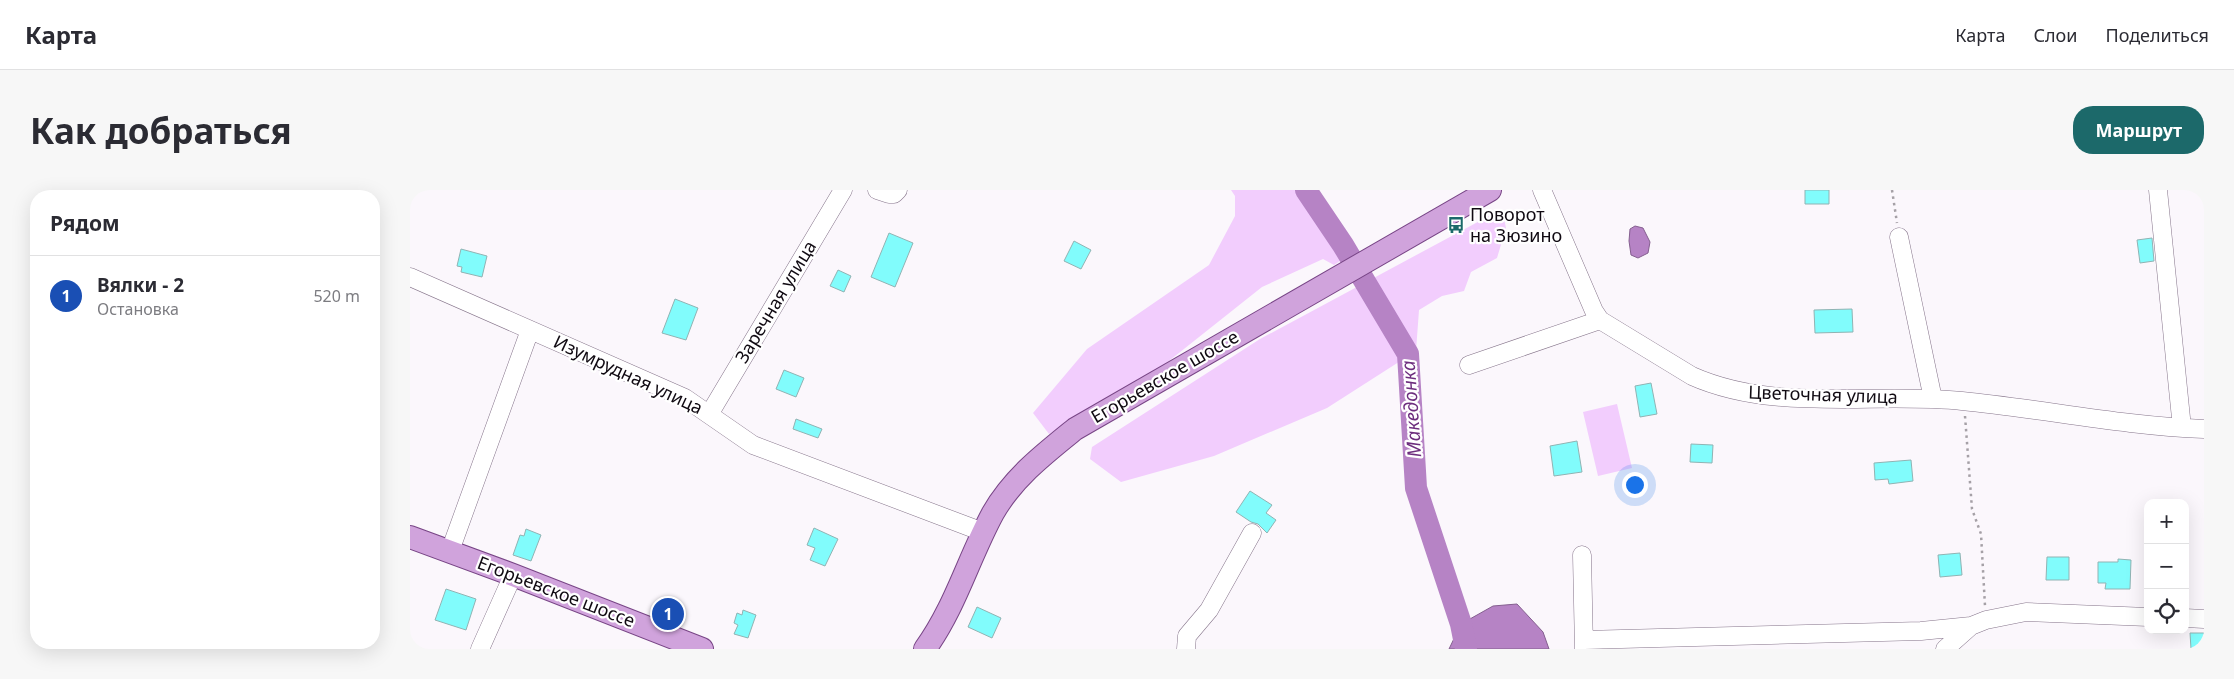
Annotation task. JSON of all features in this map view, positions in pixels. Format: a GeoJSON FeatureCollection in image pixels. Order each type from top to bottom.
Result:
{"type":"FeatureCollection","features":[{"type":"Feature","properties":{"kind":"main road","name":"Егорьевское шоссе"},"geometry":{"type":"LineString","coordinates":[[926,649],[947,612],[983,532],[1001,500],[1022,473],[1075,429],[1490,190]]}},
{"type":"Feature","properties":{"kind":"main road","name":"Егорьевское шоссе"},"geometry":{"type":"LineString","coordinates":[[410,537],[513,574],[702,649]]}},
{"type":"Feature","properties":{"kind":"street","name":"Заречная улица"},"geometry":{"type":"LineString","coordinates":[[710,413],[843,190]]}},
{"type":"Feature","properties":{"kind":"street"},"geometry":{"type":"LineString","coordinates":[[877,190],[894,194],[898,190]]}},
{"type":"Feature","properties":{"kind":"street"},"geometry":{"type":"LineString","coordinates":[[1469,365],[1600,320],[1594,311],[1542,190]]}},
{"type":"Feature","properties":{"kind":"street"},"geometry":{"type":"LineString","coordinates":[[2158,190],[2182,428]]}},
{"type":"Feature","properties":{"kind":"street"},"geometry":{"type":"LineString","coordinates":[[1899,237],[1934,399]]}},
{"type":"Feature","properties":{"kind":"street","name":"Изумрудная улица"},"geometry":{"type":"LineString","coordinates":[[410,277],[686,398],[710,413],[753,445],[775,455],[983,532]]}},
{"type":"Feature","properties":{"kind":"street","name":"Цветочная улица"},"geometry":{"type":"LineString","coordinates":[[1600,320],[1692,376],[1740,392],[1803,397],[1964,401],[2081,417],[2204,429]]}},
{"type":"Feature","properties":{"kind":"street"},"geometry":{"type":"LineString","coordinates":[[450,551],[530,330]]}},
{"type":"Feature","properties":{"kind":"street"},"geometry":{"type":"LineString","coordinates":[[1186,649],[1187,636],[1209,610],[1252,533]]}},
{"type":"Feature","properties":{"kind":"street"},"geometry":{"type":"LineString","coordinates":[[1582,554],[1584,645],[1921,631],[1978,623],[2026,612],[2144,617]]}},
{"type":"Feature","properties":{"kind":"street"},"geometry":{"type":"LineString","coordinates":[[480,649],[513,574]]}},
{"type":"Feature","properties":{"kind":"street"},"geometry":{"type":"LineString","coordinates":[[2189,618],[2204,619]]}},
{"type":"Feature","properties":{"kind":"street"},"geometry":{"type":"LineString","coordinates":[[1945,649],[1978,623]]}},
{"type":"Feature","properties":{"kind":"path"},"geometry":{"type":"LineString","coordinates":[[1892,190],[1899,237]]}},
{"type":"Feature","properties":{"kind":"path"},"geometry":{"type":"LineString","coordinates":[[1964,401],[1972,509],[1981,534],[1978,623]]}},
{"type":"Feature","properties":{"kind":"shaded area"},"geometry":{"type":"Polygon","coordinates":[[[1231,190],[1300,190],[1299,196],[1343,259],[1334,265],[1323,259],[1262,287],[1160,368],[1049,434],[1033,413],[1087,349],[1209,265],[1235,216],[1235,196],[1231,190]]]}},
{"type":"Feature","properties":{"kind":"shaded area"},"geometry":{"type":"Polygon","coordinates":[[[1502,209],[1506,228],[1497,258],[1471,272],[1464,291],[1442,296],[1419,310],[1416,351],[1327,408],[1214,456],[1121,482],[1090,459],[1092,447],[1260,339],[1502,209]]]}},
{"type":"Feature","properties":{"kind":"shaded area"},"geometry":{"type":"Polygon","coordinates":[[[1635,226],[1643,228],[1650,242],[1648,253],[1638,258],[1631,255],[1629,241],[1630,229],[1635,226]]]}},
{"type":"Feature","properties":{"kind":"shaded area"},"geometry":{"type":"Polygon","coordinates":[[[1617,404],[1632,468],[1598,476],[1583,412],[1617,404]]]}},
{"type":"Feature","properties":{"kind":"shaded area"},"geometry":{"type":"Polygon","coordinates":[[[1517,604],[1543,632],[1549,649],[1449,649],[1461,624],[1493,606],[1517,604]]]}},
{"type":"Feature","properties":{"kind":"building"},"geometry":{"type":"Polygon","coordinates":[[[1805,190],[1829,190],[1829,204],[1805,204],[1805,190]]]}},
{"type":"Feature","properties":{"kind":"building"},"geometry":{"type":"Polygon","coordinates":[[[889,233],[913,243],[895,287],[871,277],[889,233]]]}},
{"type":"Feature","properties":{"kind":"building"},"geometry":{"type":"Polygon","coordinates":[[[2152,238],[2154,261],[2140,263],[2137,240],[2152,238]]]}},
{"type":"Feature","properties":{"kind":"building"},"geometry":{"type":"Polygon","coordinates":[[[1074,241],[1091,250],[1081,269],[1064,261],[1074,241]]]}},
{"type":"Feature","properties":{"kind":"building"},"geometry":{"type":"Polygon","coordinates":[[[461,249],[487,256],[482,277],[461,272],[462,267],[457,266],[461,249]]]}},
{"type":"Feature","properties":{"kind":"building"},"geometry":{"type":"Polygon","coordinates":[[[838,270],[851,276],[844,292],[830,286],[838,270]]]}},
{"type":"Feature","properties":{"kind":"building"},"geometry":{"type":"Polygon","coordinates":[[[675,299],[698,308],[686,340],[662,333],[675,299]]]}},
{"type":"Feature","properties":{"kind":"building"},"geometry":{"type":"Polygon","coordinates":[[[1852,309],[1853,332],[1815,333],[1814,310],[1852,309]]]}},
{"type":"Feature","properties":{"kind":"building"},"geometry":{"type":"Polygon","coordinates":[[[784,370],[804,378],[796,397],[776,389],[784,370]]]}},
{"type":"Feature","properties":{"kind":"building"},"geometry":{"type":"Polygon","coordinates":[[[1651,383],[1657,414],[1640,417],[1635,386],[1651,383]]]}},
{"type":"Feature","properties":{"kind":"building"},"geometry":{"type":"Polygon","coordinates":[[[796,419],[822,429],[818,438],[793,429],[796,419]]]}},
{"type":"Feature","properties":{"kind":"building"},"geometry":{"type":"Polygon","coordinates":[[[1577,441],[1582,472],[1554,476],[1550,446],[1577,441]]]}},
{"type":"Feature","properties":{"kind":"building"},"geometry":{"type":"Polygon","coordinates":[[[1691,444],[1713,445],[1712,463],[1690,462],[1691,444]]]}},
{"type":"Feature","properties":{"kind":"building"},"geometry":{"type":"Polygon","coordinates":[[[1911,460],[1913,481],[1889,484],[1888,479],[1875,480],[1874,463],[1911,460]]]}},
{"type":"Feature","properties":{"kind":"building"},"geometry":{"type":"Polygon","coordinates":[[[1250,491],[1272,505],[1266,513],[1276,520],[1267,533],[1258,524],[1251,522],[1236,512],[1250,491]]]}},
{"type":"Feature","properties":{"kind":"building"},"geometry":{"type":"Polygon","coordinates":[[[814,528],[838,539],[825,566],[810,560],[815,548],[807,545],[814,528]]]}},
{"type":"Feature","properties":{"kind":"building"},"geometry":{"type":"Polygon","coordinates":[[[526,529],[541,535],[531,561],[513,555],[520,535],[524,536],[526,529]]]}},
{"type":"Feature","properties":{"kind":"building"},"geometry":{"type":"Polygon","coordinates":[[[1960,553],[1962,575],[1940,577],[1938,555],[1960,553]]]}},
{"type":"Feature","properties":{"kind":"building"},"geometry":{"type":"Polygon","coordinates":[[[2047,557],[2069,557],[2069,580],[2046,580],[2047,557]]]}},
{"type":"Feature","properties":{"kind":"building"},"geometry":{"type":"Polygon","coordinates":[[[2118,559],[2131,560],[2130,589],[2105,589],[2106,583],[2098,583],[2098,562],[2118,562],[2118,559]]]}},
{"type":"Feature","properties":{"kind":"building"},"geometry":{"type":"Polygon","coordinates":[[[446,589],[476,599],[466,630],[435,620],[446,589]]]}},
{"type":"Feature","properties":{"kind":"building"},"geometry":{"type":"Polygon","coordinates":[[[977,607],[1001,618],[992,638],[968,627],[977,607]]]}},
{"type":"Feature","properties":{"kind":"building"},"geometry":{"type":"Polygon","coordinates":[[[743,610],[756,615],[748,638],[734,634],[738,625],[734,623],[737,613],[742,615],[743,610]]]}},
{"type":"Feature","properties":{"kind":"building"},"geometry":{"type":"Polygon","coordinates":[[[2190,633],[2204,633],[2204,649],[2191,649],[2190,633]]]}},
{"type":"Feature","properties":{"kind":"waterway","name":"Македонка"},"geometry":{"type":"LineString","coordinates":[[1306,190],[1343,245],[1408,354],[1416,488],[1461,624],[1466,649]]}},
{"type":"Feature","properties":{"kind":"place","name":"Поворот на Зюзино"},"geometry":{"type":"Point","coordinates":[1456,225]}},
{"type":"Feature","properties":{"kind":"place","name":"Вялки - 2"},"geometry":{"type":"Point","coordinates":[668,614]}}]}
